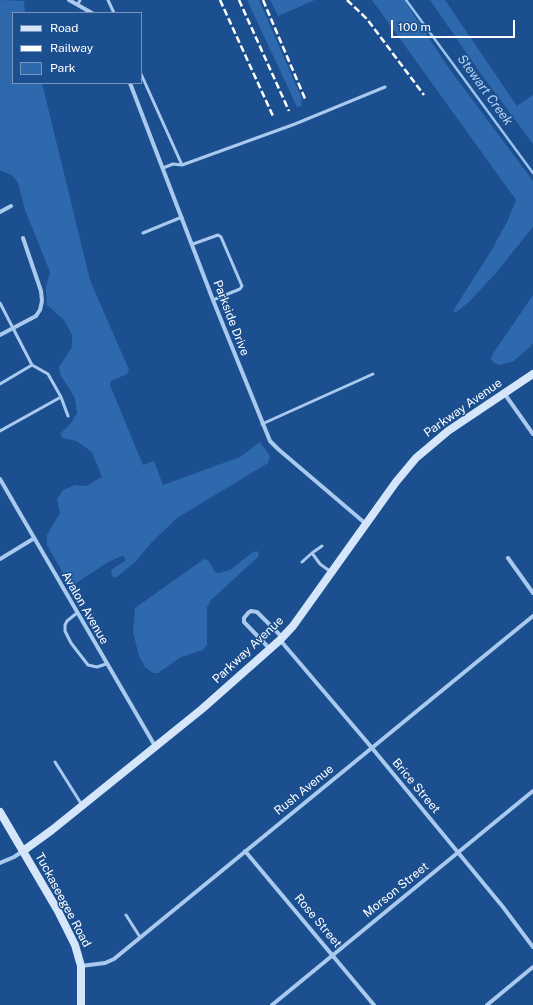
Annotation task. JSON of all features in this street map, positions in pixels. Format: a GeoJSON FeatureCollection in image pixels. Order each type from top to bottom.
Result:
{"type":"FeatureCollection","features":[{"type":"Feature","properties":{"kind":"street"},"geometry":{"type":"LineString","coordinates":[[69,0],[79,2],[91,12]]}},
{"type":"Feature","properties":{"kind":"street","name":"Parkside Drive"},"geometry":{"type":"LineString","coordinates":[[130,84],[193,244],[213,300],[270,441],[366,524]]}},
{"type":"Feature","properties":{"kind":"street"},"geometry":{"type":"LineString","coordinates":[[0,212],[11,206]]}},
{"type":"Feature","properties":{"kind":"street"},"geometry":{"type":"LineString","coordinates":[[0,335],[36,316],[40,310],[42,301],[41,290],[23,238]]}},
{"type":"Feature","properties":{"kind":"street","name":"Parkway Avenue"},"geometry":{"type":"LineString","coordinates":[[0,863],[14,858],[82,805],[202,709],[282,639],[396,482],[430,444],[533,374]]}},
{"type":"Feature","properties":{"kind":"street"},"geometry":{"type":"LineString","coordinates":[[504,393],[533,434]]}},
{"type":"Feature","properties":{"kind":"street","name":"Avalon Avenue"},"geometry":{"type":"LineString","coordinates":[[0,479],[33,539],[155,746]]}},
{"type":"Feature","properties":{"kind":"street"},"geometry":{"type":"LineString","coordinates":[[0,559],[33,539]]}},
{"type":"Feature","properties":{"kind":"street"},"geometry":{"type":"LineString","coordinates":[[508,558],[533,593]]}},
{"type":"Feature","properties":{"kind":"street","name":"Brice Street"},"geometry":{"type":"LineString","coordinates":[[270,649],[244,622],[244,618],[251,611],[257,612],[282,639],[533,946]]}},
{"type":"Feature","properties":{"kind":"street","name":"Rush Avenue"},"geometry":{"type":"LineString","coordinates":[[81,966],[105,963],[114,958],[533,616]]}},
{"type":"Feature","properties":{"kind":"street","name":"Morson Street"},"geometry":{"type":"LineString","coordinates":[[272,1005],[533,791]]}},
{"type":"Feature","properties":{"kind":"street","name":"Tuckaseegee Road"},"geometry":{"type":"LineString","coordinates":[[0,812],[58,911],[75,945],[81,966],[82,1005]]}},
{"type":"Feature","properties":{"kind":"street","name":"Rose Street"},"geometry":{"type":"LineString","coordinates":[[245,850],[374,1005]]}},
{"type":"Feature","properties":{"kind":"street"},"geometry":{"type":"LineString","coordinates":[[487,1005],[533,967]]}},
{"type":"Feature","properties":{"kind":"lane"},"geometry":{"type":"LineString","coordinates":[[108,0],[114,12]]}},
{"type":"Feature","properties":{"kind":"lane"},"geometry":{"type":"LineString","coordinates":[[142,76],[182,165]]}},
{"type":"Feature","properties":{"kind":"lane"},"geometry":{"type":"LineString","coordinates":[[163,168],[173,164],[182,165],[294,124],[385,87]]}},
{"type":"Feature","properties":{"kind":"lane"},"geometry":{"type":"LineString","coordinates":[[143,233],[182,217]]}},
{"type":"Feature","properties":{"kind":"lane"},"geometry":{"type":"LineString","coordinates":[[193,244],[218,235],[221,237],[242,286],[240,289],[213,300]]}},
{"type":"Feature","properties":{"kind":"lane"},"geometry":{"type":"LineString","coordinates":[[0,303],[32,366],[48,374],[61,397],[68,416]]}},
{"type":"Feature","properties":{"kind":"lane"},"geometry":{"type":"LineString","coordinates":[[0,384],[32,366]]}},
{"type":"Feature","properties":{"kind":"lane"},"geometry":{"type":"LineString","coordinates":[[262,424],[373,374]]}},
{"type":"Feature","properties":{"kind":"lane"},"geometry":{"type":"LineString","coordinates":[[0,431],[61,397]]}},
{"type":"Feature","properties":{"kind":"lane"},"geometry":{"type":"LineString","coordinates":[[302,562],[322,546]]}},
{"type":"Feature","properties":{"kind":"lane"},"geometry":{"type":"LineString","coordinates":[[312,553],[320,564],[331,572]]}},
{"type":"Feature","properties":{"kind":"lane"},"geometry":{"type":"LineString","coordinates":[[77,613],[67,621],[65,626],[65,630],[71,643],[88,665],[97,667],[106,664]]}},
{"type":"Feature","properties":{"kind":"lane"},"geometry":{"type":"LineString","coordinates":[[55,762],[82,805]]}},
{"type":"Feature","properties":{"kind":"lane"},"geometry":{"type":"LineString","coordinates":[[126,915],[140,936]]}},
{"type":"Feature","properties":{"kind":"green space"},"geometry":{"type":"Polygon","coordinates":[[[0,0],[24,1],[25,12],[12,12],[12,84],[42,84],[90,280],[129,370],[127,374],[111,381],[110,385],[143,465],[154,461],[163,485],[240,457],[260,442],[270,456],[268,463],[177,518],[153,541],[135,562],[117,577],[113,577],[111,574],[112,569],[125,561],[125,557],[122,556],[108,562],[75,584],[68,582],[47,545],[47,535],[60,513],[57,499],[63,490],[75,485],[86,486],[102,477],[92,452],[76,441],[63,438],[60,434],[71,423],[77,413],[75,398],[60,374],[59,367],[72,347],[72,335],[64,320],[47,305],[46,287],[50,272],[25,210],[18,183],[13,176],[0,170],[0,0]]]}},
{"type":"Feature","properties":{"kind":"green space"},"geometry":{"type":"Polygon","coordinates":[[[247,0],[259,0],[302,99],[301,106],[297,107],[247,0]]]}},
{"type":"Feature","properties":{"kind":"green space"},"geometry":{"type":"Polygon","coordinates":[[[270,0],[315,0],[278,16],[270,0]]]}},
{"type":"Feature","properties":{"kind":"green space"},"geometry":{"type":"Polygon","coordinates":[[[372,0],[404,0],[448,67],[533,181],[533,227],[495,274],[468,303],[456,312],[453,311],[491,251],[508,220],[516,200],[372,0]]]}},
{"type":"Feature","properties":{"kind":"green space"},"geometry":{"type":"Polygon","coordinates":[[[430,0],[445,0],[517,106],[533,95],[533,144],[481,74],[430,0]]]}},
{"type":"Feature","properties":{"kind":"green space"},"geometry":{"type":"Polygon","coordinates":[[[533,295],[533,344],[514,361],[499,365],[493,362],[491,359],[492,355],[533,295]]]}},
{"type":"Feature","properties":{"kind":"green space"},"geometry":{"type":"Polygon","coordinates":[[[257,551],[259,554],[258,557],[211,600],[207,607],[207,645],[203,650],[181,657],[158,673],[153,673],[145,667],[139,656],[133,632],[135,608],[204,559],[208,560],[215,572],[219,573],[230,570],[253,552],[257,551]]]}},
{"type":"Feature","properties":{"kind":"waterway","name":"Stewart Creek"},"geometry":{"type":"LineString","coordinates":[[406,0],[533,173]]}},
{"type":"Feature","properties":{"kind":"railway"},"geometry":{"type":"LineString","coordinates":[[220,0],[273,116]]}},
{"type":"Feature","properties":{"kind":"railway"},"geometry":{"type":"LineString","coordinates":[[239,0],[289,111]]}},
{"type":"Feature","properties":{"kind":"railway"},"geometry":{"type":"LineString","coordinates":[[263,0],[306,101]]}},
{"type":"Feature","properties":{"kind":"railway"},"geometry":{"type":"LineString","coordinates":[[347,0],[367,19],[424,95]]}}]}
